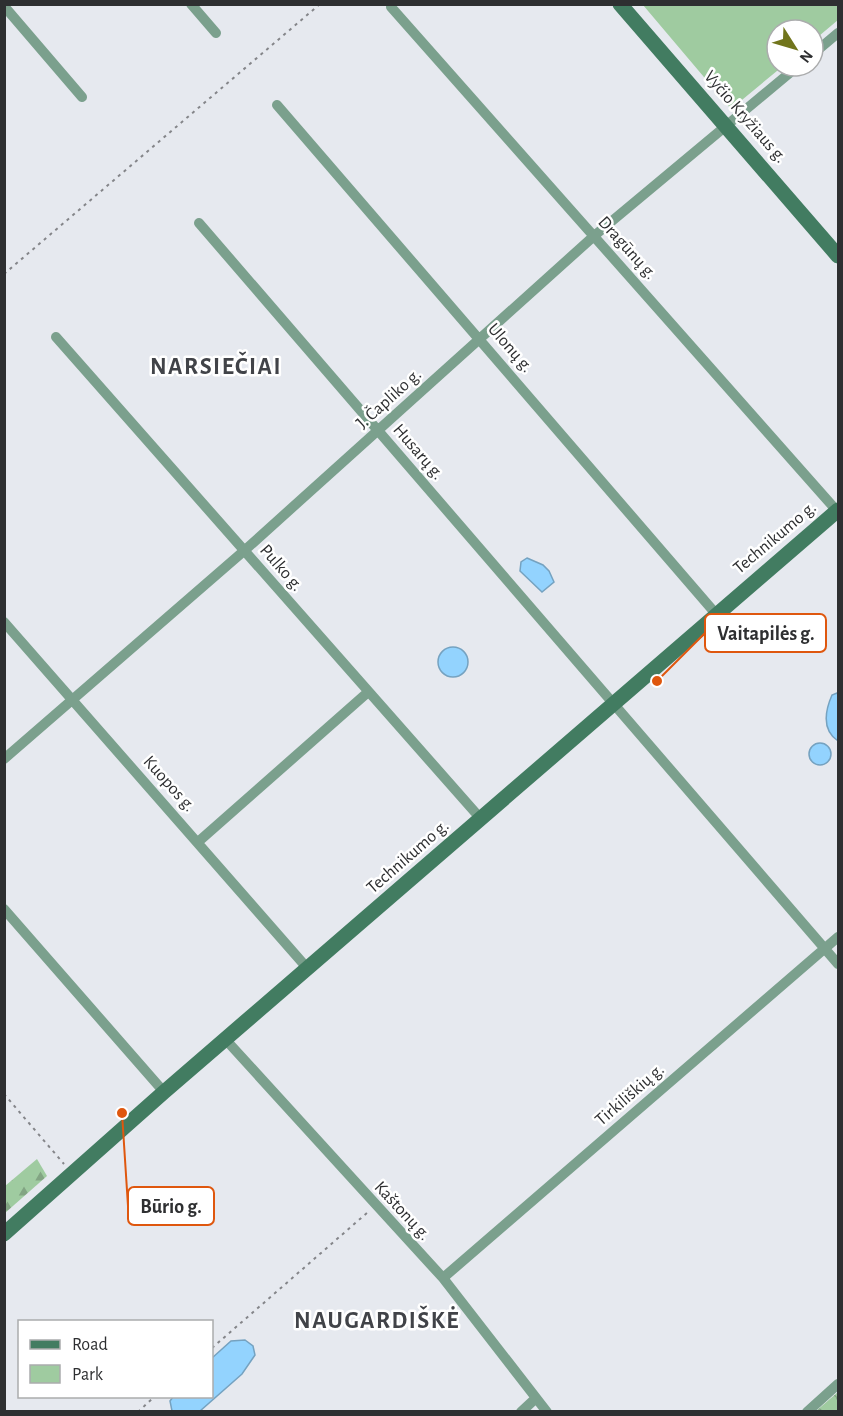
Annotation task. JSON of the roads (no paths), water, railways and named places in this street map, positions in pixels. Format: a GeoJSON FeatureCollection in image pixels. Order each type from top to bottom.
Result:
{"type":"FeatureCollection","features":[{"type":"Feature","properties":{"kind":"street"},"geometry":{"type":"LineString","coordinates":[[191,4],[216,33]]}},
{"type":"Feature","properties":{"kind":"street","name":"Vyčio Kryžiaus g."},"geometry":{"type":"LineString","coordinates":[[621,4],[838,256]]}},
{"type":"Feature","properties":{"kind":"street"},"geometry":{"type":"LineString","coordinates":[[4,6],[82,97]]}},
{"type":"Feature","properties":{"kind":"street","name":"Dragūnų g."},"geometry":{"type":"LineString","coordinates":[[390,7],[838,511]]}},
{"type":"Feature","properties":{"kind":"street"},"geometry":{"type":"LineString","coordinates":[[825,44],[838,33]]}},
{"type":"Feature","properties":{"kind":"street","name":"J. Čapliko g."},"geometry":{"type":"LineString","coordinates":[[4,759],[245,550],[594,236],[783,78]]}},
{"type":"Feature","properties":{"kind":"street","name":"Ulonų g."},"geometry":{"type":"LineString","coordinates":[[277,105],[716,614]]}},
{"type":"Feature","properties":{"kind":"street","name":"Husarų g."},"geometry":{"type":"LineString","coordinates":[[199,223],[838,964]]}},
{"type":"Feature","properties":{"kind":"street","name":"Pulko g."},"geometry":{"type":"LineString","coordinates":[[56,337],[245,550],[367,693],[481,819]]}},
{"type":"Feature","properties":{"kind":"street","name":"Technikumo g."},"geometry":{"type":"LineString","coordinates":[[4,1234],[164,1092],[838,511]]}},
{"type":"Feature","properties":{"kind":"street","name":"Kuopos g."},"geometry":{"type":"LineString","coordinates":[[4,622],[308,969]]}},
{"type":"Feature","properties":{"kind":"street"},"geometry":{"type":"LineString","coordinates":[[198,842],[367,693]]}},
{"type":"Feature","properties":{"kind":"street"},"geometry":{"type":"LineString","coordinates":[[4,909],[164,1092]]}},
{"type":"Feature","properties":{"kind":"street","name":"Tirkiliškių g."},"geometry":{"type":"LineString","coordinates":[[443,1278],[838,936]]}},
{"type":"Feature","properties":{"kind":"street","name":"Kaštonų g."},"geometry":{"type":"LineString","coordinates":[[226,1040],[443,1278],[547,1412]]}},
{"type":"Feature","properties":{"kind":"street"},"geometry":{"type":"LineString","coordinates":[[807,1412],[838,1384]]}},
{"type":"Feature","properties":{"kind":"street"},"geometry":{"type":"LineString","coordinates":[[521,1412],[535,1399]]}},
{"type":"Feature","properties":{"kind":"water"},"geometry":{"type":"Polygon","coordinates":[[[527,558],[543,565],[554,582],[542,592],[520,571],[521,562],[527,558]]]}},
{"type":"Feature","properties":{"kind":"water"},"geometry":{"type":"Polygon","coordinates":[[[453,647],[459,648],[467,656],[467,668],[459,676],[453,677],[447,676],[439,668],[438,662],[439,656],[447,648],[453,647]]]}},
{"type":"Feature","properties":{"kind":"water"},"geometry":{"type":"Polygon","coordinates":[[[837,693],[838,741],[829,731],[826,720],[832,695],[837,693]]]}},
{"type":"Feature","properties":{"kind":"water"},"geometry":{"type":"Polygon","coordinates":[[[820,743],[828,746],[831,754],[828,762],[820,765],[812,762],[809,754],[812,746],[820,743]]]}},
{"type":"Feature","properties":{"kind":"water"},"geometry":{"type":"Polygon","coordinates":[[[245,1340],[253,1346],[255,1355],[242,1374],[200,1411],[172,1411],[170,1401],[172,1398],[213,1398],[213,1357],[231,1341],[245,1340]]]}},
{"type":"Feature","properties":{"kind":"place","name":"Vaitapilės g."},"geometry":{"type":"Point","coordinates":[657,681]}},
{"type":"Feature","properties":{"kind":"place","name":"Būrio g."},"geometry":{"type":"Point","coordinates":[122,1113]}},
{"type":"Feature","properties":{"kind":"district","name":"NARSIEČIAI"},"geometry":{"type":"Point","coordinates":[216,367]}},
{"type":"Feature","properties":{"kind":"district","name":"NAUGARDIŠKĖ"},"geometry":{"type":"Point","coordinates":[377,1321]}}]}
